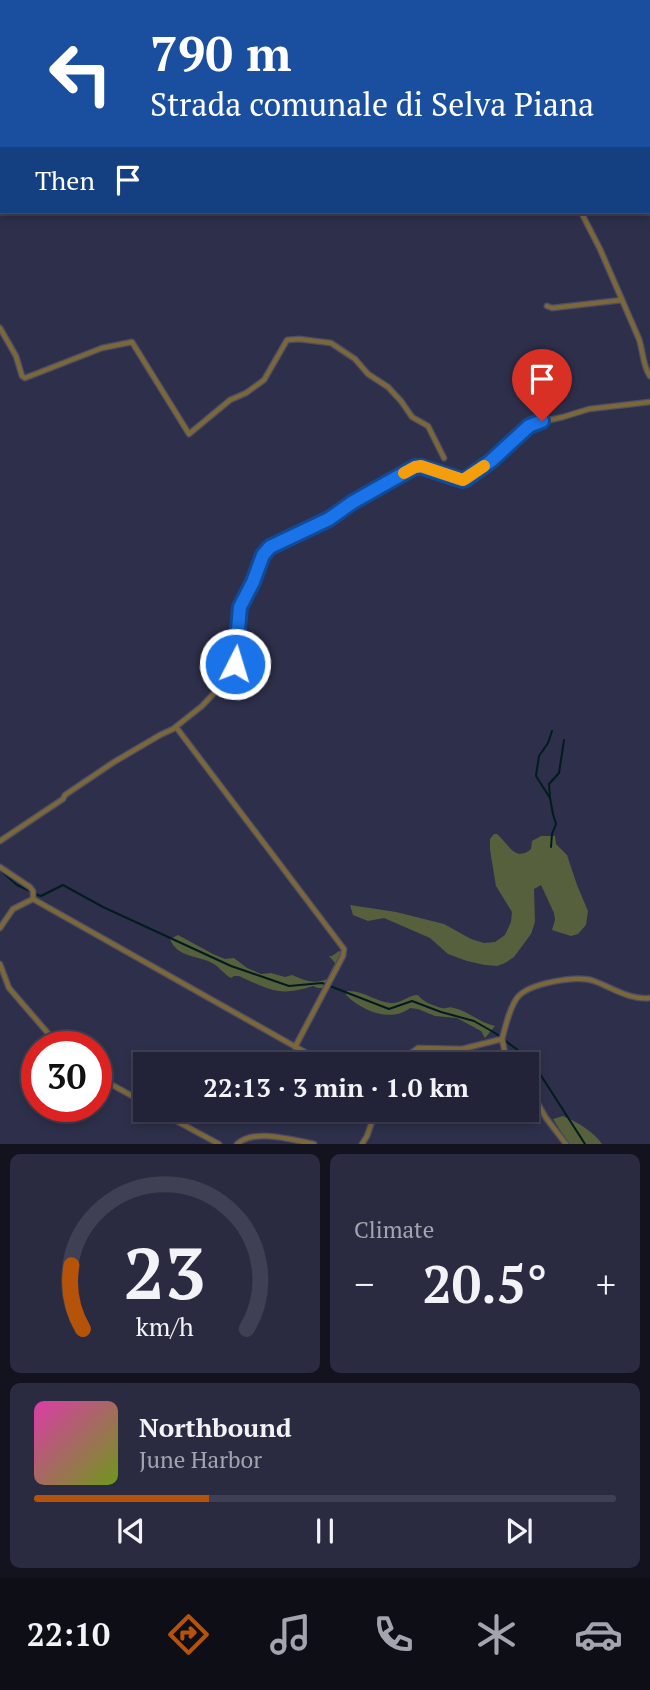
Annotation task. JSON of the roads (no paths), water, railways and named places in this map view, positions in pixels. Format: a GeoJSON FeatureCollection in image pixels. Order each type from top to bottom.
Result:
{"type":"FeatureCollection","features":[{"type":"Feature","properties":{"kind":"street"},"geometry":{"type":"LineString","coordinates":[[582,214],[641,345],[646,370],[650,376]]}},
{"type":"Feature","properties":{"kind":"street"},"geometry":{"type":"LineString","coordinates":[[547,306],[552,308],[622,300]]}},
{"type":"Feature","properties":{"kind":"street"},"geometry":{"type":"LineString","coordinates":[[0,328],[15,353],[25,378],[102,348],[132,342],[188,434],[230,400],[264,380],[287,340],[331,343],[388,387],[412,417],[428,426],[444,458]]}},
{"type":"Feature","properties":{"kind":"street"},"geometry":{"type":"LineString","coordinates":[[0,841],[103,769],[176,727],[202,706],[232,674],[240,607],[263,555],[270,547],[329,519],[353,502],[415,467],[465,480],[536,423],[589,409],[650,402]]}},
{"type":"Feature","properties":{"kind":"street"},"geometry":{"type":"LineString","coordinates":[[176,727],[344,949],[344,956],[295,1047]]}},
{"type":"Feature","properties":{"kind":"street"},"geometry":{"type":"LineString","coordinates":[[0,867],[32,889],[33,899]]}},
{"type":"Feature","properties":{"kind":"street"},"geometry":{"type":"LineString","coordinates":[[33,899],[304,1052]]}},
{"type":"Feature","properties":{"kind":"street"},"geometry":{"type":"LineString","coordinates":[[0,928],[13,909],[33,899]]}},
{"type":"Feature","properties":{"kind":"street"},"geometry":{"type":"LineString","coordinates":[[0,964],[9,988],[46,1031]]}},
{"type":"Feature","properties":{"kind":"street"},"geometry":{"type":"LineString","coordinates":[[505,1052],[502,1039],[510,1013],[519,996],[529,989],[571,979],[587,979],[629,996],[650,998]]}},
{"type":"Feature","properties":{"kind":"street"},"geometry":{"type":"LineString","coordinates":[[410,1052],[418,1048],[456,1049],[502,1039]]}},
{"type":"Feature","properties":{"kind":"street"},"geometry":{"type":"LineString","coordinates":[[112,1085],[133,1096]]}},
{"type":"Feature","properties":{"kind":"street"},"geometry":{"type":"LineString","coordinates":[[539,1104],[566,1144]]}},
{"type":"Feature","properties":{"kind":"street"},"geometry":{"type":"LineString","coordinates":[[178,1122],[219,1144]]}},
{"type":"Feature","properties":{"kind":"street"},"geometry":{"type":"LineString","coordinates":[[362,1144],[372,1122]]}},
{"type":"Feature","properties":{"kind":"street"},"geometry":{"type":"LineString","coordinates":[[237,1144],[243,1139],[257,1136],[314,1144]]}},
{"type":"Feature","properties":{"kind":"waterway"},"geometry":{"type":"LineString","coordinates":[[551,847],[556,824],[550,798],[536,776],[539,756],[552,731]]}},
{"type":"Feature","properties":{"kind":"waterway"},"geometry":{"type":"LineString","coordinates":[[550,798],[549,784],[559,773],[564,740]]}},
{"type":"Feature","properties":{"kind":"waterway"},"geometry":{"type":"LineString","coordinates":[[0,870],[17,885],[30,891]]}},
{"type":"Feature","properties":{"kind":"waterway"},"geometry":{"type":"LineString","coordinates":[[35,894],[41,896],[63,885],[103,907],[231,966],[289,986],[322,983],[389,1009],[412,1001],[474,1021],[531,1060],[585,1144]]}}]}
